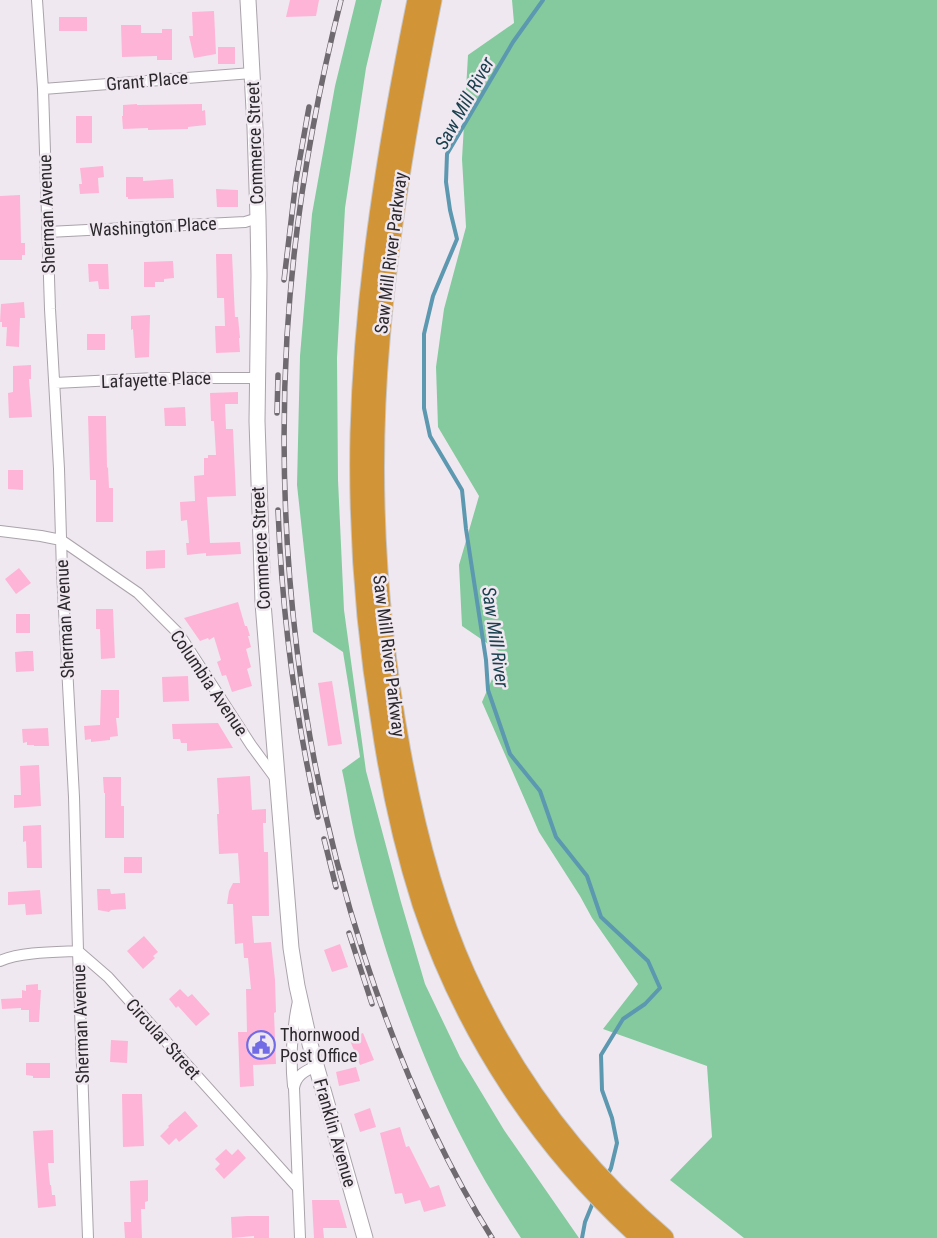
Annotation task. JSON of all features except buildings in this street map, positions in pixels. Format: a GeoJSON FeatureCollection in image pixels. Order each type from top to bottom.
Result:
{"type":"FeatureCollection","features":[{"type":"Feature","properties":{"kind":"highway","name":"Saw Mill River Parkway"},"geometry":{"type":"LineString","coordinates":[[417,0],[382,197],[370,291],[363,362],[360,450],[361,530],[365,602],[375,688],[391,782],[416,882],[431,928],[476,1029],[505,1078],[546,1136],[583,1181],[664,1238]]}},
{"type":"Feature","properties":{"kind":"highway","name":"Saw Mill River Parkway"},"geometry":{"type":"LineString","coordinates":[[432,0],[414,90],[397,200],[387,271],[378,366],[375,436],[378,579],[386,658],[395,720],[413,813],[432,883],[439,906],[474,993],[508,1056],[548,1115],[587,1162],[641,1238]]}},
{"type":"Feature","properties":{"kind":"main road","name":"Commerce Street"},"geometry":{"type":"LineString","coordinates":[[248,0],[258,218],[257,459],[263,594],[291,948],[299,998]]}},
{"type":"Feature","properties":{"kind":"main road","name":"Franklin Avenue"},"geometry":{"type":"LineString","coordinates":[[299,998],[316,1066],[365,1238]]}},
{"type":"Feature","properties":{"kind":"street","name":"Sherman Avenue"},"geometry":{"type":"LineString","coordinates":[[37,0],[43,89],[62,582],[74,797],[88,1238]]}},
{"type":"Feature","properties":{"kind":"street","name":"Grant Place"},"geometry":{"type":"LineString","coordinates":[[43,89],[252,73]]}},
{"type":"Feature","properties":{"kind":"street","name":"Washington Place"},"geometry":{"type":"LineString","coordinates":[[48,232],[245,222],[258,218]]}},
{"type":"Feature","properties":{"kind":"street","name":"Lafayette Place"},"geometry":{"type":"LineString","coordinates":[[55,383],[155,378],[257,378]]}},
{"type":"Feature","properties":{"kind":"street","name":"Columbia Avenue"},"geometry":{"type":"LineString","coordinates":[[0,531],[61,540],[138,592],[178,634],[251,745],[278,782]]}},
{"type":"Feature","properties":{"kind":"street"},"geometry":{"type":"LineString","coordinates":[[0,961],[9,957],[78,951]]}},
{"type":"Feature","properties":{"kind":"street","name":"Circular Street"},"geometry":{"type":"LineString","coordinates":[[78,951],[108,977],[298,1188]]}},
{"type":"Feature","properties":{"kind":"street","name":"Commerce Street"},"geometry":{"type":"LineString","coordinates":[[294,1094],[291,1045],[299,998]]}},
{"type":"Feature","properties":{"kind":"street","name":"Commerce Street"},"geometry":{"type":"LineString","coordinates":[[300,1238],[294,1088],[297,1079],[303,1073],[316,1066]]}},
{"type":"Feature","properties":{"kind":"green space"},"geometry":{"type":"Polygon","coordinates":[[[356,0],[382,0],[366,68],[345,208],[337,358],[338,480],[344,610],[366,771],[425,984],[460,1057],[504,1130],[579,1238],[521,1238],[470,1153],[429,1068],[387,953],[353,829],[342,770],[360,757],[343,652],[313,632],[297,485],[300,356],[312,214],[335,86],[356,0]]]}},
{"type":"Feature","properties":{"kind":"green space"},"geometry":{"type":"Polygon","coordinates":[[[512,0],[937,0],[937,1238],[744,1238],[670,1180],[712,1137],[707,1066],[603,1029],[638,984],[592,918],[539,832],[482,702],[503,654],[462,626],[459,565],[479,496],[438,427],[436,367],[444,309],[466,227],[462,159],[468,55],[514,23],[512,0]]]}},
{"type":"Feature","properties":{"kind":"waterway","name":"Saw Mill River"},"geometry":{"type":"LineString","coordinates":[[543,0],[513,42],[447,154],[446,182],[457,239],[433,296],[424,334],[424,408],[430,436],[462,490],[486,660],[488,690],[510,754],[540,791],[556,837],[587,876],[601,917],[648,961],[660,988],[645,1004],[623,1019],[601,1055],[602,1090],[612,1118],[617,1143],[611,1168],[607,1176]]}},
{"type":"Feature","properties":{"kind":"waterway","name":"Saw Mill River"},"geometry":{"type":"LineString","coordinates":[[582,1238],[585,1222],[594,1200]]}},
{"type":"Feature","properties":{"kind":"railway"},"geometry":{"type":"LineString","coordinates":[[341,0],[313,125],[306,167],[294,251],[287,336],[284,415],[285,493],[289,572],[297,651],[309,729],[324,806],[342,883],[377,995],[436,1137],[453,1171],[492,1238]]}},
{"type":"Feature","properties":{"kind":"railway"},"geometry":{"type":"LineString","coordinates":[[284,280],[296,180],[309,107]]}},
{"type":"Feature","properties":{"kind":"railway"},"geometry":{"type":"LineString","coordinates":[[277,413],[278,375]]}},
{"type":"Feature","properties":{"kind":"railway"},"geometry":{"type":"LineString","coordinates":[[278,510],[286,626],[296,703],[318,817]]}},
{"type":"Feature","properties":{"kind":"railway"},"geometry":{"type":"LineString","coordinates":[[324,839],[336,887]]}},
{"type":"Feature","properties":{"kind":"railway"},"geometry":{"type":"LineString","coordinates":[[349,933],[372,1004]]}},
{"type":"Feature","properties":{"kind":"place","name":"Thornwood Post Office"},"geometry":{"type":"Point","coordinates":[261,1045]}}]}
